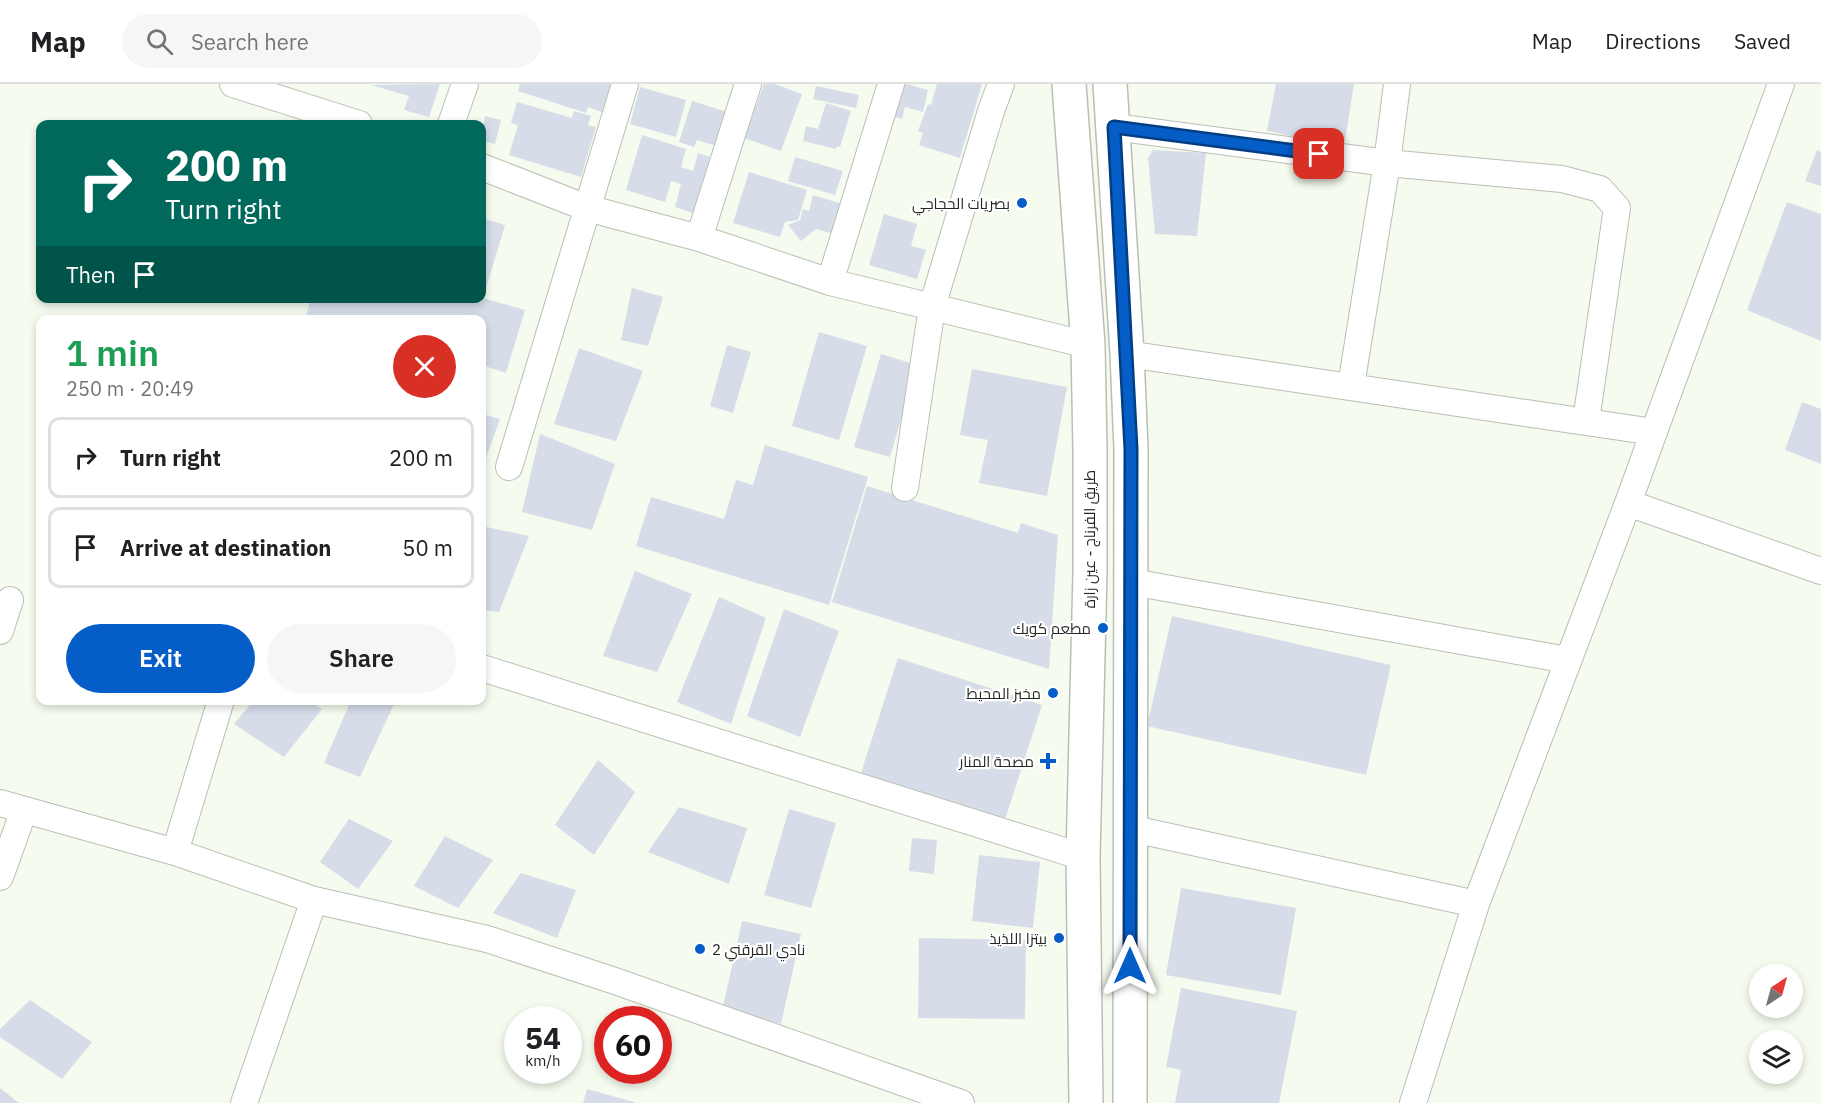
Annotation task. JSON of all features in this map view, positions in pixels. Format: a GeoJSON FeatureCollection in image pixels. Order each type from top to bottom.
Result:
{"type":"FeatureCollection","features":[{"type":"Feature","properties":{"kind":"main road","name":"طريق الفرناج - عين زارة"},"geometry":{"type":"LineString","coordinates":[[1069,84],[1088,345],[1090,573],[1083,857],[1086,1103]]}},
{"type":"Feature","properties":{"kind":"main road"},"geometry":{"type":"LineString","coordinates":[[1110,84],[1131,449],[1130,1103]]}},
{"type":"Feature","properties":{"kind":"street"},"geometry":{"type":"LineString","coordinates":[[233,84],[346,120]]}},
{"type":"Feature","properties":{"kind":"street"},"geometry":{"type":"LineString","coordinates":[[452,120],[465,84]]}},
{"type":"Feature","properties":{"kind":"street"},"geometry":{"type":"LineString","coordinates":[[509,467],[625,84]]}},
{"type":"Feature","properties":{"kind":"street"},"geometry":{"type":"LineString","coordinates":[[699,238],[748,84]]}},
{"type":"Feature","properties":{"kind":"street"},"geometry":{"type":"LineString","coordinates":[[830,282],[891,84]]}},
{"type":"Feature","properties":{"kind":"street"},"geometry":{"type":"LineString","coordinates":[[905,488],[932,307],[1001,84]]}},
{"type":"Feature","properties":{"kind":"street"},"geometry":{"type":"LineString","coordinates":[[1351,386],[1398,84]]}},
{"type":"Feature","properties":{"kind":"street"},"geometry":{"type":"LineString","coordinates":[[1413,1103],[1476,904],[1628,503],[1781,84]]}},
{"type":"Feature","properties":{"kind":"street"},"geometry":{"type":"LineString","coordinates":[[1114,127],[1387,163],[1562,179],[1600,189],[1617,208],[1586,421]]}},
{"type":"Feature","properties":{"kind":"street"},"geometry":{"type":"LineString","coordinates":[[486,169],[587,208],[699,238],[830,282],[1088,345]]}},
{"type":"Feature","properties":{"kind":"street"},"geometry":{"type":"LineString","coordinates":[[1127,354],[1654,432]]}},
{"type":"Feature","properties":{"kind":"street"},"geometry":{"type":"LineString","coordinates":[[1628,503],[1821,571]]}},
{"type":"Feature","properties":{"kind":"street"},"geometry":{"type":"LineString","coordinates":[[1132,582],[1567,660]]}},
{"type":"Feature","properties":{"kind":"street"},"geometry":{"type":"LineString","coordinates":[[0,631],[10,600]]}},
{"type":"Feature","properties":{"kind":"street"},"geometry":{"type":"LineString","coordinates":[[486,669],[1083,857]]}},
{"type":"Feature","properties":{"kind":"street"},"geometry":{"type":"LineString","coordinates":[[175,852],[219,705]]}},
{"type":"Feature","properties":{"kind":"street"},"geometry":{"type":"LineString","coordinates":[[0,877],[12,806],[175,852],[314,900],[487,939],[615,981],[933,1099],[960,1103]]}},
{"type":"Feature","properties":{"kind":"street"},"geometry":{"type":"LineString","coordinates":[[1129,828],[1476,904]]}},
{"type":"Feature","properties":{"kind":"street"},"geometry":{"type":"LineString","coordinates":[[244,1103],[314,900]]}},
{"type":"Feature","properties":{"kind":"building"},"geometry":{"type":"Polygon","coordinates":[[[440,84],[429,117],[404,110],[409,96],[371,85],[440,84]]]}},
{"type":"Feature","properties":{"kind":"building"},"geometry":{"type":"Polygon","coordinates":[[[520,84],[616,84],[607,114],[588,107],[586,113],[518,91],[520,84]]]}},
{"type":"Feature","properties":{"kind":"building"},"geometry":{"type":"Polygon","coordinates":[[[764,84],[775,84],[802,94],[781,151],[744,138],[764,84]]]}},
{"type":"Feature","properties":{"kind":"building"},"geometry":{"type":"Polygon","coordinates":[[[899,84],[928,90],[923,112],[905,107],[902,119],[885,114],[899,84]]]}},
{"type":"Feature","properties":{"kind":"building"},"geometry":{"type":"Polygon","coordinates":[[[937,84],[982,84],[960,158],[919,145],[923,133],[918,131],[928,104],[931,105],[937,84]]]}},
{"type":"Feature","properties":{"kind":"building"},"geometry":{"type":"Polygon","coordinates":[[[1276,84],[1354,84],[1344,147],[1267,131],[1276,84]]]}},
{"type":"Feature","properties":{"kind":"building"},"geometry":{"type":"Polygon","coordinates":[[[816,86],[859,95],[856,108],[813,99],[816,86]]]}},
{"type":"Feature","properties":{"kind":"building"},"geometry":{"type":"Polygon","coordinates":[[[640,87],[686,100],[676,137],[630,124],[640,87]]]}},
{"type":"Feature","properties":{"kind":"building"},"geometry":{"type":"Polygon","coordinates":[[[692,101],[734,114],[723,148],[697,140],[694,147],[679,142],[692,101]]]}},
{"type":"Feature","properties":{"kind":"building"},"geometry":{"type":"Polygon","coordinates":[[[517,102],[572,118],[574,111],[591,116],[588,125],[596,127],[581,177],[509,155],[518,125],[511,123],[517,102]]]}},
{"type":"Feature","properties":{"kind":"building"},"geometry":{"type":"Polygon","coordinates":[[[826,103],[851,111],[840,147],[837,146],[836,149],[803,141],[806,126],[818,129],[826,103]]]}},
{"type":"Feature","properties":{"kind":"building"},"geometry":{"type":"Polygon","coordinates":[[[485,116],[501,120],[495,144],[486,142],[485,116]]]}},
{"type":"Feature","properties":{"kind":"building"},"geometry":{"type":"Polygon","coordinates":[[[642,135],[686,149],[681,167],[693,171],[698,153],[710,157],[693,213],[675,207],[681,184],[671,181],[665,202],[626,190],[642,135]]]}},
{"type":"Feature","properties":{"kind":"building"},"geometry":{"type":"Polygon","coordinates":[[[1153,150],[1206,153],[1197,236],[1155,234],[1148,158],[1153,150]]]}},
{"type":"Feature","properties":{"kind":"building"},"geometry":{"type":"Polygon","coordinates":[[[1817,150],[1821,152],[1821,186],[1805,181],[1817,150]]]}},
{"type":"Feature","properties":{"kind":"building"},"geometry":{"type":"Polygon","coordinates":[[[795,157],[843,171],[835,195],[788,181],[795,157]]]}},
{"type":"Feature","properties":{"kind":"building"},"geometry":{"type":"Polygon","coordinates":[[[749,172],[807,190],[798,220],[785,222],[780,237],[733,223],[749,172]]]}},
{"type":"Feature","properties":{"kind":"building"},"geometry":{"type":"Polygon","coordinates":[[[813,195],[842,204],[833,234],[816,229],[801,241],[788,225],[800,220],[803,209],[809,211],[813,195]]]}},
{"type":"Feature","properties":{"kind":"building"},"geometry":{"type":"Polygon","coordinates":[[[1787,202],[1821,214],[1821,341],[1747,310],[1787,202]]]}},
{"type":"Feature","properties":{"kind":"building"},"geometry":{"type":"Polygon","coordinates":[[[884,214],[917,224],[911,246],[926,250],[917,279],[869,265],[884,214]]]}},
{"type":"Feature","properties":{"kind":"building"},"geometry":{"type":"Polygon","coordinates":[[[486,219],[505,225],[486,288],[486,219]]]}},
{"type":"Feature","properties":{"kind":"building"},"geometry":{"type":"Polygon","coordinates":[[[632,288],[663,297],[648,346],[621,340],[632,288]]]}},
{"type":"Feature","properties":{"kind":"building"},"geometry":{"type":"Polygon","coordinates":[[[486,299],[525,310],[506,373],[486,366],[486,315],[306,315],[310,303],[486,303],[486,299]]]}},
{"type":"Feature","properties":{"kind":"building"},"geometry":{"type":"Polygon","coordinates":[[[819,332],[867,346],[839,440],[792,426],[819,332]]]}},
{"type":"Feature","properties":{"kind":"building"},"geometry":{"type":"Polygon","coordinates":[[[727,345],[751,352],[733,413],[710,406],[727,345]]]}},
{"type":"Feature","properties":{"kind":"building"},"geometry":{"type":"Polygon","coordinates":[[[579,348],[643,371],[616,441],[554,424],[579,348]]]}},
{"type":"Feature","properties":{"kind":"building"},"geometry":{"type":"Polygon","coordinates":[[[881,354],[917,365],[890,457],[854,447],[881,354]]]}},
{"type":"Feature","properties":{"kind":"building"},"geometry":{"type":"Polygon","coordinates":[[[972,369],[1067,387],[1047,496],[979,483],[988,440],[960,435],[972,369]]]}},
{"type":"Feature","properties":{"kind":"building"},"geometry":{"type":"Polygon","coordinates":[[[1802,402],[1821,409],[1821,464],[1785,450],[1802,402]]]}},
{"type":"Feature","properties":{"kind":"building"},"geometry":{"type":"Polygon","coordinates":[[[486,415],[500,419],[486,458],[486,415]]]}},
{"type":"Feature","properties":{"kind":"building"},"geometry":{"type":"Polygon","coordinates":[[[540,434],[615,464],[592,530],[522,512],[540,434]]]}},
{"type":"Feature","properties":{"kind":"building"},"geometry":{"type":"Polygon","coordinates":[[[765,445],[868,477],[829,605],[636,546],[651,497],[724,519],[736,480],[753,485],[765,445]]]}},
{"type":"Feature","properties":{"kind":"building"},"geometry":{"type":"Polygon","coordinates":[[[867,486],[1018,533],[1021,523],[1058,535],[1049,669],[832,602],[867,486]]]}},
{"type":"Feature","properties":{"kind":"building"},"geometry":{"type":"Polygon","coordinates":[[[486,527],[529,536],[499,612],[486,610],[486,527]]]}},
{"type":"Feature","properties":{"kind":"building"},"geometry":{"type":"Polygon","coordinates":[[[635,571],[692,594],[657,672],[603,656],[635,571]]]}},
{"type":"Feature","properties":{"kind":"building"},"geometry":{"type":"Polygon","coordinates":[[[719,597],[766,618],[731,724],[677,702],[719,597]]]}},
{"type":"Feature","properties":{"kind":"building"},"geometry":{"type":"Polygon","coordinates":[[[784,609],[839,631],[800,737],[747,716],[784,609]]]}},
{"type":"Feature","properties":{"kind":"building"},"geometry":{"type":"Polygon","coordinates":[[[1172,616],[1391,665],[1366,775],[1147,726],[1172,616]]]}},
{"type":"Feature","properties":{"kind":"building"},"geometry":{"type":"Polygon","coordinates":[[[898,658],[1042,705],[1002,829],[858,782],[898,658]]]}},
{"type":"Feature","properties":{"kind":"building"},"geometry":{"type":"Polygon","coordinates":[[[250,705],[316,705],[322,709],[284,757],[234,724],[250,705]]]}},
{"type":"Feature","properties":{"kind":"building"},"geometry":{"type":"Polygon","coordinates":[[[349,705],[394,705],[360,777],[324,763],[349,705]]]}},
{"type":"Feature","properties":{"kind":"building"},"geometry":{"type":"Polygon","coordinates":[[[598,760],[635,792],[594,855],[555,825],[598,760]]]}},
{"type":"Feature","properties":{"kind":"building"},"geometry":{"type":"Polygon","coordinates":[[[679,807],[747,828],[729,884],[648,852],[679,807]]]}},
{"type":"Feature","properties":{"kind":"building"},"geometry":{"type":"Polygon","coordinates":[[[789,809],[836,823],[811,908],[764,895],[789,809]]]}},
{"type":"Feature","properties":{"kind":"building"},"geometry":{"type":"Polygon","coordinates":[[[349,819],[393,841],[358,889],[320,862],[349,819]]]}},
{"type":"Feature","properties":{"kind":"building"},"geometry":{"type":"Polygon","coordinates":[[[445,836],[493,860],[458,908],[414,886],[445,836]]]}},
{"type":"Feature","properties":{"kind":"building"},"geometry":{"type":"Polygon","coordinates":[[[912,838],[937,840],[934,874],[909,871],[912,838]]]}},
{"type":"Feature","properties":{"kind":"building"},"geometry":{"type":"Polygon","coordinates":[[[979,855],[1040,862],[1033,928],[972,921],[979,855]]]}},
{"type":"Feature","properties":{"kind":"building"},"geometry":{"type":"Polygon","coordinates":[[[521,873],[576,890],[557,938],[493,913],[521,873]]]}},
{"type":"Feature","properties":{"kind":"building"},"geometry":{"type":"Polygon","coordinates":[[[1181,888],[1296,908],[1281,995],[1166,975],[1181,888]]]}},
{"type":"Feature","properties":{"kind":"building"},"geometry":{"type":"Polygon","coordinates":[[[742,921],[801,934],[781,1024],[722,1011],[742,921]]]}},
{"type":"Feature","properties":{"kind":"building"},"geometry":{"type":"Polygon","coordinates":[[[919,938],[1026,940],[1025,1019],[918,1018],[919,938]]]}},
{"type":"Feature","properties":{"kind":"building"},"geometry":{"type":"Polygon","coordinates":[[[1181,988],[1297,1011],[1279,1103],[1175,1103],[1181,1070],[1166,1067],[1181,988]]]}},
{"type":"Feature","properties":{"kind":"building"},"geometry":{"type":"Polygon","coordinates":[[[30,1000],[92,1042],[62,1079],[0,1037],[0,1029],[30,1000]]]}},
{"type":"Feature","properties":{"kind":"building"},"geometry":{"type":"Polygon","coordinates":[[[0,1088],[19,1103],[0,1103],[0,1088]]]}},
{"type":"Feature","properties":{"kind":"building"},"geometry":{"type":"Polygon","coordinates":[[[587,1089],[634,1102],[634,1103],[583,1103],[587,1089]]]}},
{"type":"Feature","properties":{"kind":"place","name":"بصريات الحجاجي"},"geometry":{"type":"Point","coordinates":[1022,203]}},
{"type":"Feature","properties":{"kind":"place","name":"مطعم كويك"},"geometry":{"type":"Point","coordinates":[1103,628]}},
{"type":"Feature","properties":{"kind":"place","name":"مخبز المحيط"},"geometry":{"type":"Point","coordinates":[1053,693]}},
{"type":"Feature","properties":{"kind":"place","name":"مصحة المنار"},"geometry":{"type":"Point","coordinates":[1048,761]}},
{"type":"Feature","properties":{"kind":"place","name":"بيتزا اللذيذ"},"geometry":{"type":"Point","coordinates":[1059,938]}},
{"type":"Feature","properties":{"kind":"place","name":"نادي القرقني 2"},"geometry":{"type":"Point","coordinates":[700,949]}},
{"type":"Feature","properties":{"kind":"route"},"geometry":{"type":"LineString","coordinates":[[1130,966],[1131,449],[1114,127],[1319,154]]}}]}
